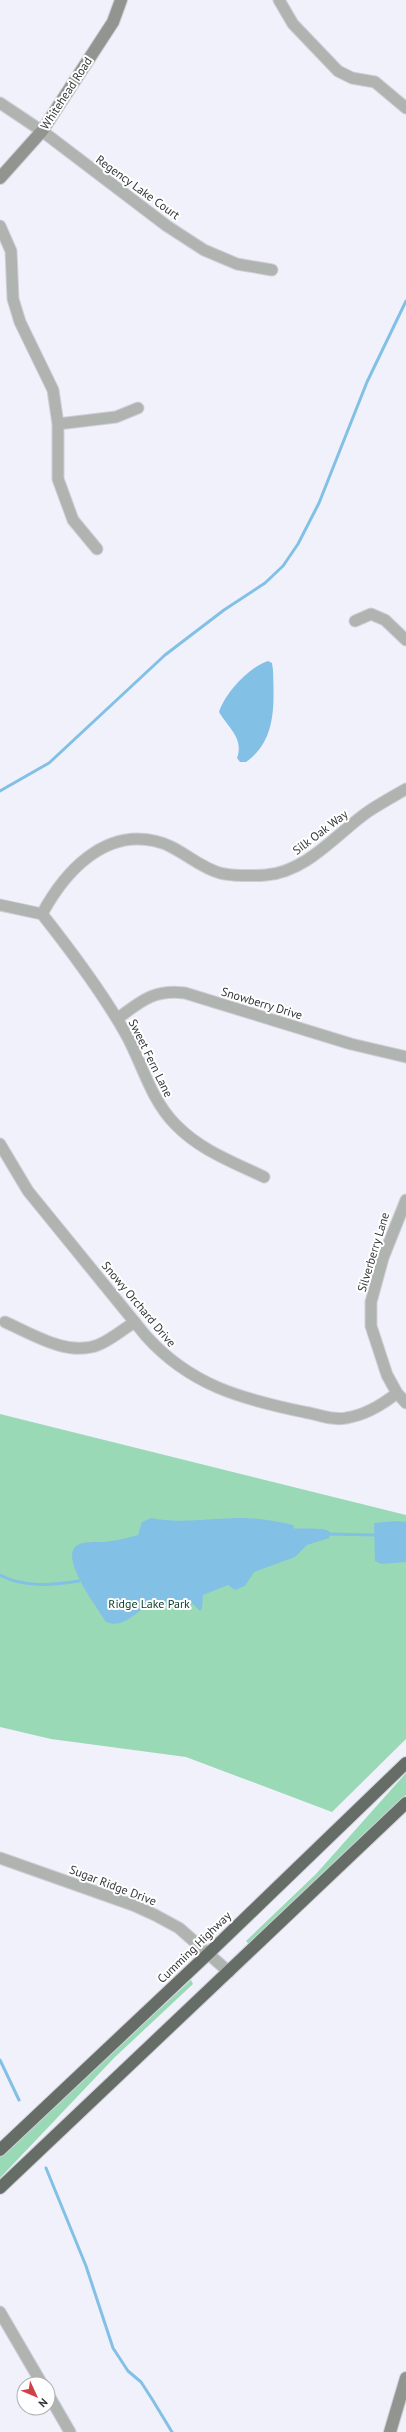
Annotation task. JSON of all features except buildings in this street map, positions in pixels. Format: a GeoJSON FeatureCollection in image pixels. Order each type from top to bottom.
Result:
{"type":"FeatureCollection","features":[{"type":"Feature","properties":{"kind":"highway","name":"Cumming Highway"},"geometry":{"type":"LineString","coordinates":[[0,2150],[209,1953],[406,1763]]}},
{"type":"Feature","properties":{"kind":"highway"},"geometry":{"type":"LineString","coordinates":[[0,2188],[406,1803]]}},
{"type":"Feature","properties":{"kind":"street","name":"Whitehead Road"},"geometry":{"type":"LineString","coordinates":[[0,178],[42,130],[113,22],[121,0]]}},
{"type":"Feature","properties":{"kind":"street"},"geometry":{"type":"LineString","coordinates":[[279,0],[293,24],[338,72],[352,78],[375,82],[406,108]]}},
{"type":"Feature","properties":{"kind":"street","name":"Regency Lake Court"},"geometry":{"type":"LineString","coordinates":[[0,103],[42,130],[161,221],[204,250],[236,264],[272,270]]}},
{"type":"Feature","properties":{"kind":"street"},"geometry":{"type":"LineString","coordinates":[[0,226],[11,251],[15,305],[20,322],[53,390],[58,424],[58,479],[73,520],[97,549]]}},
{"type":"Feature","properties":{"kind":"street"},"geometry":{"type":"LineString","coordinates":[[58,424],[116,417],[138,408]]}},
{"type":"Feature","properties":{"kind":"street"},"geometry":{"type":"LineString","coordinates":[[356,621],[371,614],[385,620],[406,640]]}},
{"type":"Feature","properties":{"kind":"street","name":"Silk Oak Way"},"geometry":{"type":"LineString","coordinates":[[42,914],[67,876],[86,857],[110,844],[132,839],[155,841],[178,850],[220,873],[266,875],[289,870],[311,857],[370,810],[406,789]]}},
{"type":"Feature","properties":{"kind":"street"},"geometry":{"type":"LineString","coordinates":[[0,904],[42,914]]}},
{"type":"Feature","properties":{"kind":"street","name":"Sweet Fern Lane"},"geometry":{"type":"LineString","coordinates":[[42,914],[117,1019],[136,1053],[160,1107],[176,1126],[198,1145],[264,1177]]}},
{"type":"Feature","properties":{"kind":"street","name":"Snowberry Drive"},"geometry":{"type":"LineString","coordinates":[[117,1019],[145,998],[168,991],[179,992],[351,1044],[406,1057]]}},
{"type":"Feature","properties":{"kind":"street","name":"Snowy Orchard Drive"},"geometry":{"type":"LineString","coordinates":[[0,1144],[2,1157],[135,1322],[163,1354],[207,1384],[263,1404],[344,1419],[380,1406],[397,1393]]}},
{"type":"Feature","properties":{"kind":"street","name":"Silverberry Lane"},"geometry":{"type":"LineString","coordinates":[[406,1200],[383,1258],[372,1302],[371,1326],[387,1375],[397,1393],[406,1403]]}},
{"type":"Feature","properties":{"kind":"street"},"geometry":{"type":"LineString","coordinates":[[5,1322],[56,1344],[80,1348],[98,1345],[135,1322]]}},
{"type":"Feature","properties":{"kind":"street","name":"Sugar Ridge Drive"},"geometry":{"type":"LineString","coordinates":[[0,1858],[133,1904],[179,1928],[229,1972]]}},
{"type":"Feature","properties":{"kind":"street"},"geometry":{"type":"LineString","coordinates":[[0,2312],[37,2376]]}},
{"type":"Feature","properties":{"kind":"street"},"geometry":{"type":"LineString","coordinates":[[390,2432],[406,2378]]}},
{"type":"Feature","properties":{"kind":"street"},"geometry":{"type":"LineString","coordinates":[[56,2408],[70,2432]]}},
{"type":"Feature","properties":{"kind":"green space","name":"Ridge Lake Park"},"geometry":{"type":"Polygon","coordinates":[[[0,1414],[406,1515],[406,1739],[332,1812],[186,1757],[51,1739],[0,1727],[0,1414]]]}},
{"type":"Feature","properties":{"kind":"green space"},"geometry":{"type":"Polygon","coordinates":[[[406,1773],[406,1795],[250,1945],[246,1941],[316,1874],[406,1773]]]}},
{"type":"Feature","properties":{"kind":"green space"},"geometry":{"type":"Polygon","coordinates":[[[191,1980],[193,1984],[114,2058],[0,2178],[0,2156],[191,1980]]]}},
{"type":"Feature","properties":{"kind":"water"},"geometry":{"type":"Polygon","coordinates":[[[268,661],[272,663],[273,670],[274,696],[272,720],[263,743],[256,753],[246,762],[240,762],[237,758],[239,745],[237,739],[219,712],[232,689],[253,669],[268,661]]]}},
{"type":"Feature","properties":{"kind":"water"},"geometry":{"type":"Polygon","coordinates":[[[151,1518],[173,1521],[229,1518],[253,1519],[293,1525],[295,1530],[323,1529],[330,1532],[329,1538],[307,1545],[295,1557],[254,1572],[245,1586],[235,1590],[228,1585],[203,1595],[202,1608],[200,1611],[192,1603],[164,1604],[148,1607],[123,1622],[113,1624],[106,1622],[87,1593],[74,1567],[72,1556],[75,1548],[83,1543],[108,1542],[138,1535],[142,1522],[151,1518]]]}},
{"type":"Feature","properties":{"kind":"water"},"geometry":{"type":"Polygon","coordinates":[[[397,1521],[406,1522],[406,1562],[381,1564],[375,1561],[374,1523],[397,1521]]]}},
{"type":"Feature","properties":{"kind":"waterway"},"geometry":{"type":"LineString","coordinates":[[0,791],[49,763],[165,655],[224,610],[265,583],[283,566],[298,544],[319,503],[367,382],[406,301]]}},
{"type":"Feature","properties":{"kind":"waterway"},"geometry":{"type":"LineString","coordinates":[[295,1530],[315,1530]]}},
{"type":"Feature","properties":{"kind":"waterway"},"geometry":{"type":"LineString","coordinates":[[329,1534],[374,1535]]}},
{"type":"Feature","properties":{"kind":"waterway"},"geometry":{"type":"LineString","coordinates":[[0,1575],[29,1584],[59,1584],[79,1581]]}},
{"type":"Feature","properties":{"kind":"waterway"},"geometry":{"type":"LineString","coordinates":[[0,2060],[19,2100]]}},
{"type":"Feature","properties":{"kind":"waterway"},"geometry":{"type":"LineString","coordinates":[[46,2168],[86,2266],[113,2348],[128,2371],[141,2382],[172,2432]]}}]}
